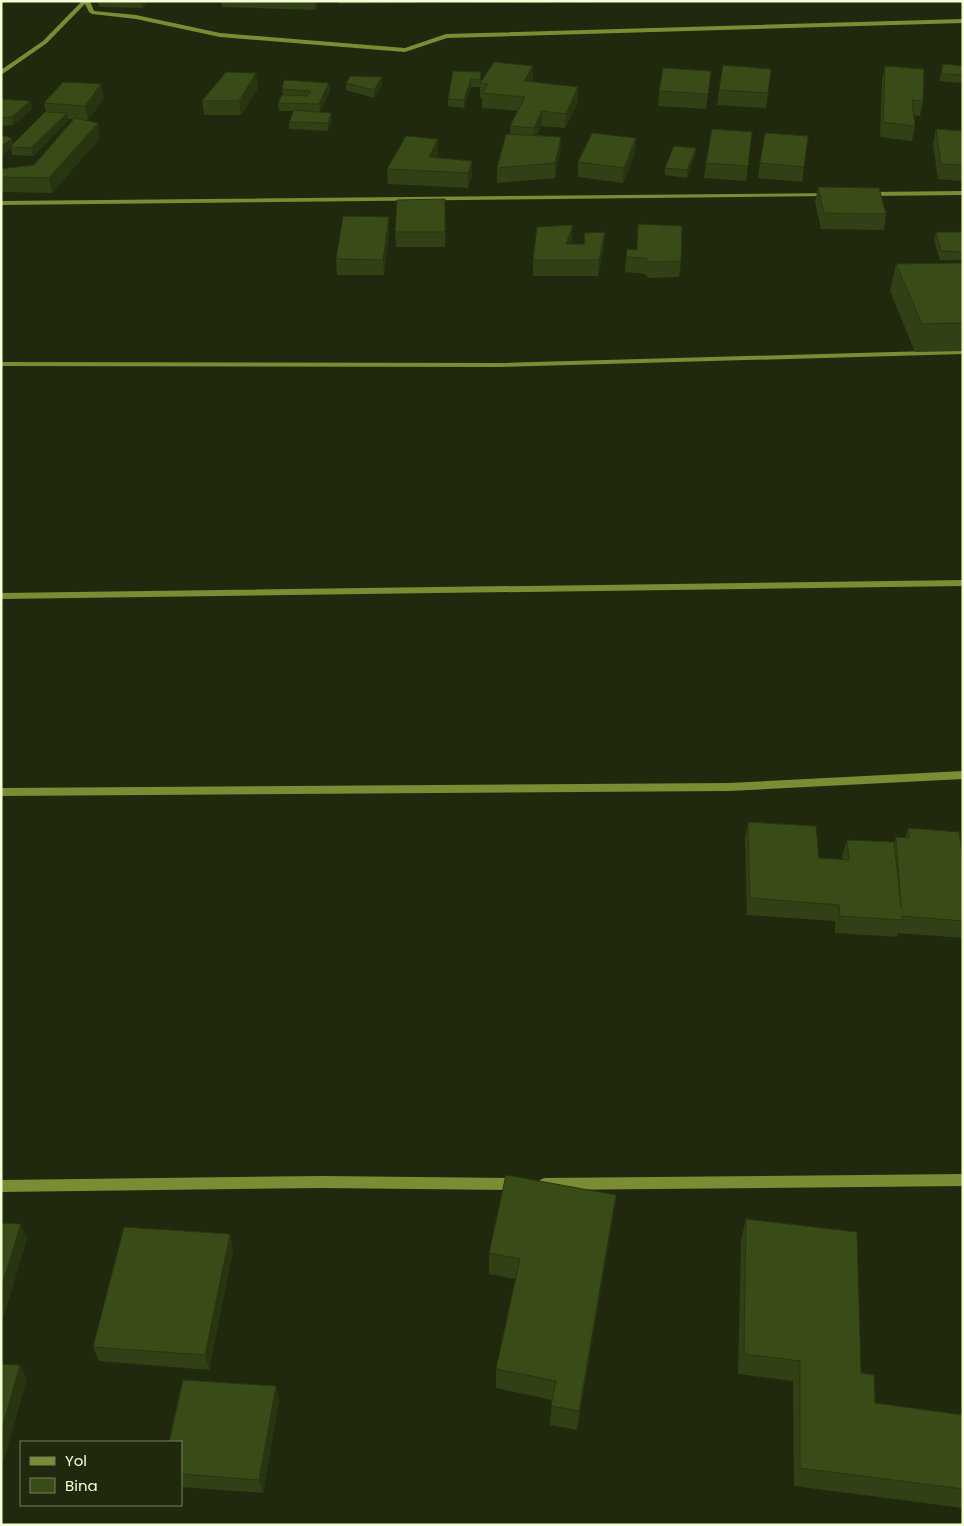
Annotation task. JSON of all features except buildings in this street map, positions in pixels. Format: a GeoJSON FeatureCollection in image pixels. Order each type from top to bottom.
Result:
{"type":"FeatureCollection","features":[{"type":"Feature","properties":{"kind":"street"},"geometry":{"type":"LineString","coordinates":[[1,73],[46,42],[86,1],[92,12],[136,17],[220,35],[405,50],[446,36],[963,21]]}},
{"type":"Feature","properties":{"kind":"street"},"geometry":{"type":"LineString","coordinates":[[864,194],[963,193]]}},
{"type":"Feature","properties":{"kind":"street"},"geometry":{"type":"LineString","coordinates":[[1,203],[834,194]]}},
{"type":"Feature","properties":{"kind":"street"},"geometry":{"type":"LineString","coordinates":[[1,364],[499,365],[963,352]]}},
{"type":"Feature","properties":{"kind":"street"},"geometry":{"type":"LineString","coordinates":[[1,596],[963,583]]}},
{"type":"Feature","properties":{"kind":"street"},"geometry":{"type":"LineString","coordinates":[[1,792],[729,787],[963,775]]}},
{"type":"Feature","properties":{"kind":"street"},"geometry":{"type":"LineString","coordinates":[[1,1186],[322,1182],[580,1185],[963,1180]]}}]}
